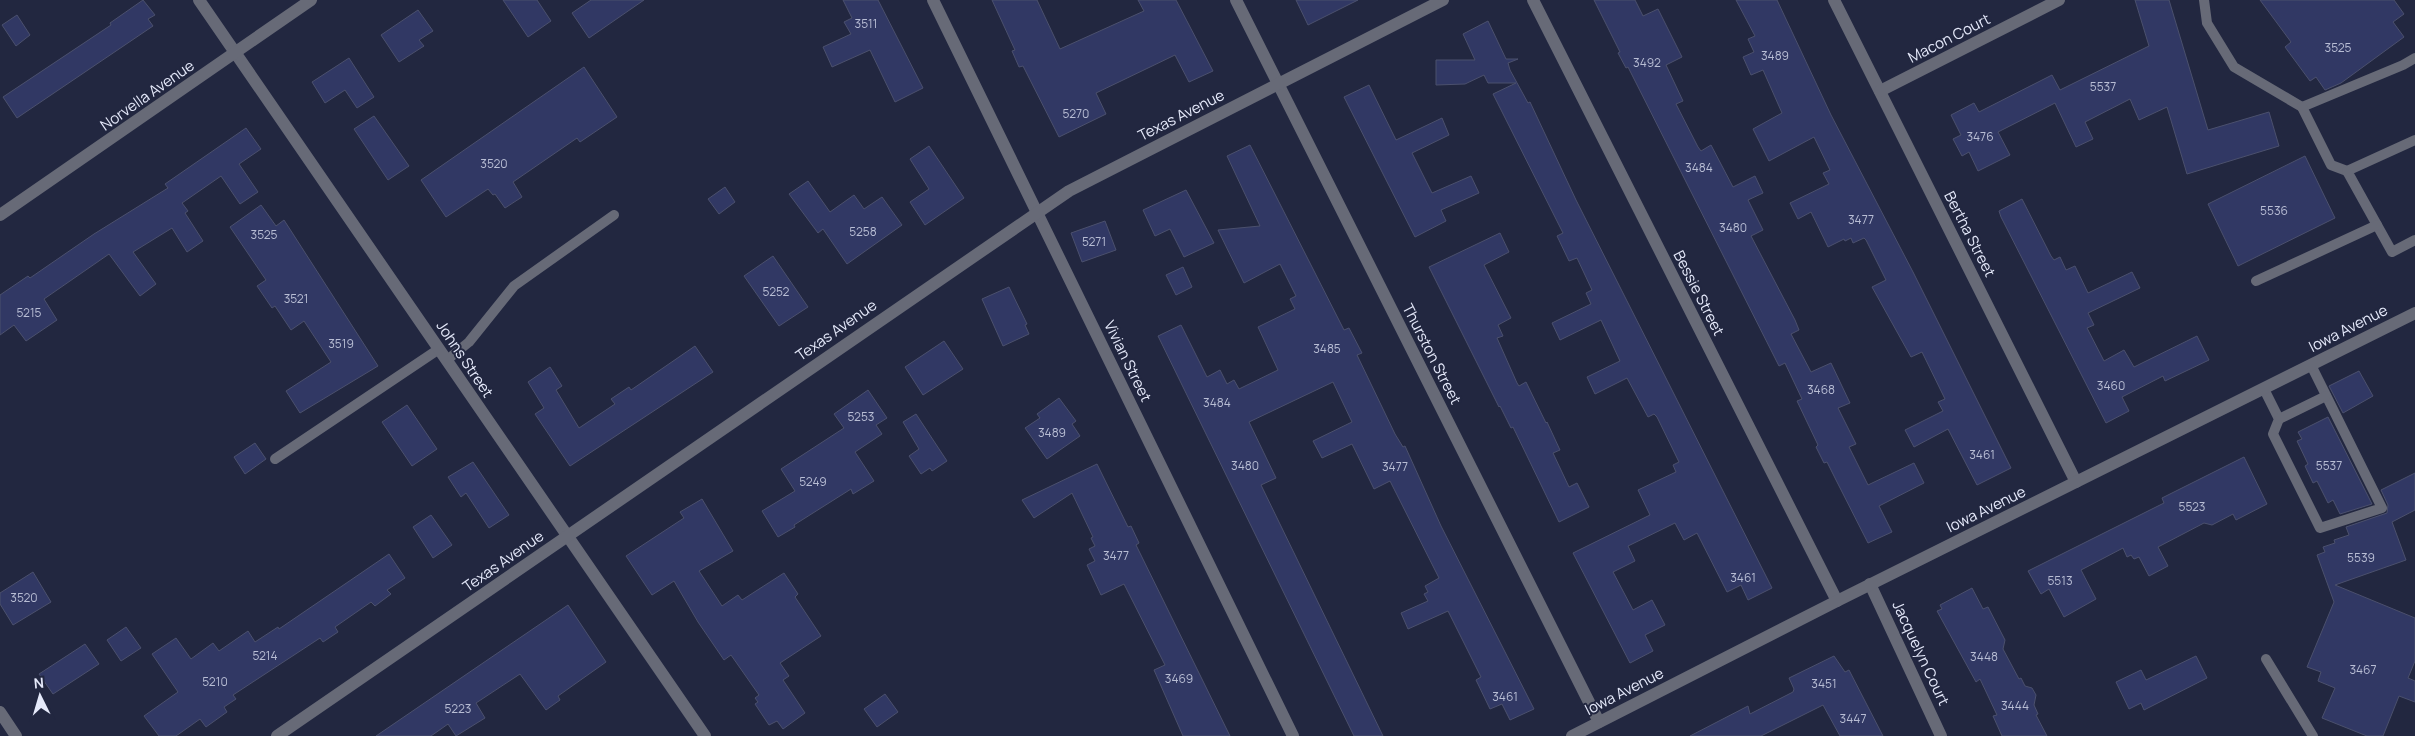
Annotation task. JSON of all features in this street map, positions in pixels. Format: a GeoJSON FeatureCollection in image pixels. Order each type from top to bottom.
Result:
{"type":"FeatureCollection","features":[{"type":"Feature","properties":{"kind":"street","name":"Johns Street"},"geometry":{"type":"LineString","coordinates":[[199,0],[705,736]]}},
{"type":"Feature","properties":{"kind":"street","name":"Norvella Avenue"},"geometry":{"type":"LineString","coordinates":[[0,215],[311,0]]}},
{"type":"Feature","properties":{"kind":"street","name":"Vivian Street"},"geometry":{"type":"LineString","coordinates":[[933,0],[1293,736]]}},
{"type":"Feature","properties":{"kind":"street","name":"Thurston Street"},"geometry":{"type":"LineString","coordinates":[[1236,0],[1599,722]]}},
{"type":"Feature","properties":{"kind":"street","name":"Texas Avenue"},"geometry":{"type":"LineString","coordinates":[[277,736],[1068,191],[1443,0]]}},
{"type":"Feature","properties":{"kind":"street","name":"Bessie Street"},"geometry":{"type":"LineString","coordinates":[[1533,0],[1837,601]]}},
{"type":"Feature","properties":{"kind":"street","name":"Bertha Street"},"geometry":{"type":"LineString","coordinates":[[1834,0],[2076,482]]}},
{"type":"Feature","properties":{"kind":"street","name":"Macon Court"},"geometry":{"type":"LineString","coordinates":[[1880,91],[2059,0]]}},
{"type":"Feature","properties":{"kind":"street","name":"Iowa Avenue"},"geometry":{"type":"LineString","coordinates":[[1572,736],[1870,584],[2415,313]]}},
{"type":"Feature","properties":{"kind":"street","name":"Jacquelyn Court"},"geometry":{"type":"LineString","coordinates":[[1870,584],[1942,736]]}},
{"type":"Feature","properties":{"kind":"street"},"geometry":{"type":"LineString","coordinates":[[0,712],[16,736]]}},
{"type":"Feature","properties":{"kind":"lane"},"geometry":{"type":"LineString","coordinates":[[2204,0],[2207,23],[2234,67],[2302,107],[2332,165],[2347,170],[2415,140]]}},
{"type":"Feature","properties":{"kind":"lane"},"geometry":{"type":"LineString","coordinates":[[2302,107],[2403,65],[2415,58]]}},
{"type":"Feature","properties":{"kind":"lane"},"geometry":{"type":"LineString","coordinates":[[2347,170],[2392,252],[2415,240]]}},
{"type":"Feature","properties":{"kind":"lane"},"geometry":{"type":"LineString","coordinates":[[446,360],[469,342],[514,286],[614,215]]}},
{"type":"Feature","properties":{"kind":"lane"},"geometry":{"type":"LineString","coordinates":[[2256,281],[2377,225]]}},
{"type":"Feature","properties":{"kind":"lane"},"geometry":{"type":"LineString","coordinates":[[274,459],[337,419],[439,349]]}},
{"type":"Feature","properties":{"kind":"lane"},"geometry":{"type":"LineString","coordinates":[[2311,365],[2382,508],[2320,528],[2273,434],[2280,419],[2326,396]]}},
{"type":"Feature","properties":{"kind":"lane"},"geometry":{"type":"LineString","coordinates":[[2264,389],[2280,419]]}},
{"type":"Feature","properties":{"kind":"lane"},"geometry":{"type":"LineString","coordinates":[[2266,659],[2313,736]]}},
{"type":"Feature","properties":{"kind":"building"},"geometry":{"type":"Polygon","coordinates":[[[143,0],[155,15],[148,19],[153,26],[17,118],[3,97],[111,25],[110,23],[143,0]]]}},
{"type":"Feature","properties":{"kind":"building"},"geometry":{"type":"Polygon","coordinates":[[[503,0],[537,0],[551,21],[528,37],[503,0]]]}},
{"type":"Feature","properties":{"kind":"building"},"geometry":{"type":"Polygon","coordinates":[[[591,0],[644,0],[589,38],[572,13],[591,0]]]}},
{"type":"Feature","properties":{"kind":"building"},"geometry":{"type":"Polygon","coordinates":[[[843,0],[878,0],[923,88],[895,102],[870,50],[832,67],[823,47],[851,34],[844,22],[852,18],[843,0]]]}},
{"type":"Feature","properties":{"kind":"building"},"geometry":{"type":"Polygon","coordinates":[[[992,0],[1037,0],[1060,49],[1144,11],[1138,0],[1176,0],[1213,71],[1189,82],[1175,55],[1096,93],[1106,114],[1059,137],[1023,66],[1019,67],[1012,51],[1015,50],[992,0]]]}},
{"type":"Feature","properties":{"kind":"building"},"geometry":{"type":"Polygon","coordinates":[[[1296,0],[1358,0],[1308,25],[1296,0]]]}},
{"type":"Feature","properties":{"kind":"building"},"geometry":{"type":"Polygon","coordinates":[[[1594,0],[1635,0],[1643,16],[1658,9],[1682,57],[1666,65],[1683,101],[1676,104],[1698,147],[1701,151],[1711,145],[1733,187],[1755,176],[1763,193],[1748,200],[1763,230],[1751,236],[1795,320],[1799,330],[1791,334],[1811,372],[1831,363],[1850,403],[1838,408],[1856,444],[1849,447],[1868,485],[1914,463],[1924,483],[1879,506],[1892,532],[1868,543],[1827,462],[1824,463],[1816,447],[1818,445],[1797,401],[1802,399],[1785,363],[1779,366],[1628,67],[1626,68],[1618,53],[1620,52],[1594,0]]]}},
{"type":"Feature","properties":{"kind":"building"},"geometry":{"type":"Polygon","coordinates":[[[1736,0],[1777,0],[1831,115],[1913,272],[2011,468],[1977,485],[1948,429],[1914,447],[1905,430],[1943,411],[1938,402],[1945,399],[1922,352],[1911,357],[1872,287],[1886,280],[1866,240],[1864,238],[1853,243],[1851,238],[1845,241],[1844,239],[1828,247],[1811,212],[1798,219],[1790,203],[1829,184],[1823,173],[1830,170],[1814,137],[1769,161],[1753,129],[1782,113],[1763,70],[1751,75],[1743,57],[1754,52],[1748,39],[1755,36],[1736,0]]]}},
{"type":"Feature","properties":{"kind":"building"},"geometry":{"type":"Polygon","coordinates":[[[2135,0],[2169,0],[2208,130],[2269,112],[2279,146],[2187,174],[2167,107],[2139,120],[2130,99],[2085,122],[2093,139],[2076,147],[2055,103],[1998,132],[2010,155],[1978,171],[1969,152],[1962,156],[1953,139],[1961,135],[1951,115],[1974,103],[1979,112],[2052,75],[2060,90],[2149,46],[2135,0]]]}},
{"type":"Feature","properties":{"kind":"building"},"geometry":{"type":"Polygon","coordinates":[[[2260,0],[2394,0],[2404,14],[2393,22],[2404,37],[2341,83],[2325,90],[2316,77],[2310,81],[2285,47],[2291,42],[2260,0]]]}},
{"type":"Feature","properties":{"kind":"building"},"geometry":{"type":"Polygon","coordinates":[[[418,10],[433,31],[419,40],[424,46],[399,62],[381,35],[418,10]]]}},
{"type":"Feature","properties":{"kind":"building"},"geometry":{"type":"Polygon","coordinates":[[[17,15],[30,35],[16,46],[2,25],[17,15]]]}},
{"type":"Feature","properties":{"kind":"building"},"geometry":{"type":"Polygon","coordinates":[[[1488,21],[1506,59],[1518,59],[1508,63],[1510,70],[1528,103],[1530,102],[1576,200],[1772,588],[1748,600],[1741,585],[1727,592],[1697,533],[1684,540],[1675,523],[1628,546],[1635,561],[1613,572],[1633,610],[1652,600],[1665,625],[1645,635],[1653,651],[1630,663],[1573,553],[1650,515],[1638,490],[1676,472],[1673,465],[1679,462],[1657,417],[1654,414],[1648,417],[1627,378],[1595,394],[1587,377],[1620,361],[1601,320],[1560,340],[1552,323],[1591,304],[1586,293],[1592,290],[1577,258],[1569,261],[1557,236],[1563,233],[1493,94],[1516,83],[1488,83],[1484,75],[1465,84],[1436,85],[1436,60],[1475,60],[1463,34],[1488,21]]]}},
{"type":"Feature","properties":{"kind":"building"},"geometry":{"type":"Polygon","coordinates":[[[349,58],[374,97],[357,108],[345,90],[325,103],[312,82],[349,58]]]}},
{"type":"Feature","properties":{"kind":"building"},"geometry":{"type":"Polygon","coordinates":[[[584,67],[617,117],[580,142],[577,138],[513,182],[522,197],[505,208],[495,194],[493,195],[488,189],[446,217],[421,180],[584,67]]]}},
{"type":"Feature","properties":{"kind":"building"},"geometry":{"type":"Polygon","coordinates":[[[1369,85],[1396,140],[1442,118],[1449,135],[1412,153],[1432,193],[1471,176],[1479,193],[1441,210],[1446,221],[1415,237],[1344,97],[1369,85]]]}},
{"type":"Feature","properties":{"kind":"building"},"geometry":{"type":"Polygon","coordinates":[[[374,116],[409,166],[388,180],[354,129],[374,116]]]}},
{"type":"Feature","properties":{"kind":"building"},"geometry":{"type":"Polygon","coordinates":[[[246,128],[261,149],[239,164],[258,192],[240,204],[221,176],[182,203],[188,211],[185,213],[203,241],[187,252],[172,228],[133,252],[156,284],[140,296],[109,254],[44,299],[57,320],[26,341],[14,325],[0,335],[0,295],[28,276],[30,278],[94,234],[168,188],[165,184],[246,128]]]}},
{"type":"Feature","properties":{"kind":"building"},"geometry":{"type":"Polygon","coordinates":[[[1250,145],[1344,330],[1349,328],[1362,353],[1357,355],[1395,434],[1403,447],[1405,446],[1441,526],[1534,709],[1510,720],[1502,704],[1490,709],[1476,680],[1481,677],[1448,611],[1408,629],[1401,613],[1428,601],[1424,594],[1428,592],[1425,586],[1439,578],[1390,481],[1374,489],[1352,444],[1322,458],[1313,441],[1352,422],[1333,382],[1249,422],[1276,478],[1261,485],[1383,736],[1354,736],[1158,336],[1181,325],[1207,377],[1220,370],[1227,384],[1234,380],[1239,389],[1278,370],[1258,327],[1295,309],[1290,299],[1296,296],[1280,264],[1244,283],[1218,230],[1260,226],[1227,156],[1250,145]]]}},
{"type":"Feature","properties":{"kind":"building"},"geometry":{"type":"Polygon","coordinates":[[[929,146],[964,198],[925,225],[910,202],[929,189],[910,159],[929,146]]]}},
{"type":"Feature","properties":{"kind":"building"},"geometry":{"type":"Polygon","coordinates":[[[2305,156],[2335,218],[2238,266],[2208,204],[2305,156]]]}},
{"type":"Feature","properties":{"kind":"building"},"geometry":{"type":"Polygon","coordinates":[[[808,181],[830,212],[854,195],[864,209],[882,197],[902,225],[847,264],[823,229],[818,233],[789,194],[808,181]]]}},
{"type":"Feature","properties":{"kind":"building"},"geometry":{"type":"Polygon","coordinates":[[[725,187],[735,202],[719,214],[708,199],[725,187]]]}},
{"type":"Feature","properties":{"kind":"building"},"geometry":{"type":"Polygon","coordinates":[[[1186,190],[1214,243],[1184,257],[1170,229],[1155,236],[1143,210],[1186,190]]]}},
{"type":"Feature","properties":{"kind":"building"},"geometry":{"type":"Polygon","coordinates":[[[2022,199],[2051,256],[2054,260],[2060,257],[2066,270],[2075,266],[2088,293],[2132,272],[2140,288],[2088,313],[2094,325],[2087,328],[2104,361],[2124,350],[2134,367],[2197,336],[2209,360],[2165,381],[2163,376],[2122,397],[2129,411],[2106,423],[2001,217],[1999,211],[2022,199]]]}},
{"type":"Feature","properties":{"kind":"building"},"geometry":{"type":"Polygon","coordinates":[[[261,205],[276,226],[284,220],[378,366],[300,413],[286,391],[331,362],[304,321],[291,330],[275,306],[272,308],[257,286],[266,280],[230,227],[261,205]]]}},
{"type":"Feature","properties":{"kind":"building"},"geometry":{"type":"Polygon","coordinates":[[[1105,221],[1116,250],[1082,262],[1071,233],[1105,221]]]}},
{"type":"Feature","properties":{"kind":"building"},"geometry":{"type":"Polygon","coordinates":[[[1500,233],[1509,252],[1484,265],[1511,318],[1498,325],[1503,336],[1497,338],[1517,383],[1519,386],[1526,382],[1547,422],[1560,450],[1553,453],[1569,487],[1577,483],[1589,507],[1559,522],[1513,427],[1511,428],[1499,407],[1429,267],[1500,233]]]}},
{"type":"Feature","properties":{"kind":"building"},"geometry":{"type":"Polygon","coordinates":[[[773,256],[808,307],[779,326],[744,276],[773,256]]]}},
{"type":"Feature","properties":{"kind":"building"},"geometry":{"type":"Polygon","coordinates":[[[1183,267],[1192,287],[1176,295],[1166,275],[1183,267]]]}},
{"type":"Feature","properties":{"kind":"building"},"geometry":{"type":"Polygon","coordinates":[[[1009,287],[1027,324],[1025,325],[1029,334],[1003,346],[982,299],[1009,287]]]}},
{"type":"Feature","properties":{"kind":"building"},"geometry":{"type":"Polygon","coordinates":[[[944,341],[963,369],[923,395],[905,367],[944,341]]]}},
{"type":"Feature","properties":{"kind":"building"},"geometry":{"type":"Polygon","coordinates":[[[695,346],[713,372],[570,466],[535,414],[544,408],[528,382],[550,367],[562,386],[556,390],[579,428],[615,404],[611,399],[629,387],[631,390],[695,346]]]}},
{"type":"Feature","properties":{"kind":"building"},"geometry":{"type":"Polygon","coordinates":[[[2359,371],[2373,396],[2343,413],[2329,386],[2359,371]]]}},
{"type":"Feature","properties":{"kind":"building"},"geometry":{"type":"Polygon","coordinates":[[[868,390],[887,418],[876,425],[882,434],[855,452],[874,481],[853,494],[851,489],[778,537],[762,511],[795,491],[781,469],[844,428],[834,414],[868,390]]]}},
{"type":"Feature","properties":{"kind":"building"},"geometry":{"type":"Polygon","coordinates":[[[1059,398],[1076,421],[1072,424],[1080,436],[1047,459],[1025,428],[1040,418],[1037,414],[1059,398]]]}},
{"type":"Feature","properties":{"kind":"building"},"geometry":{"type":"Polygon","coordinates":[[[407,405],[437,449],[412,466],[382,422],[407,405]]]}},
{"type":"Feature","properties":{"kind":"building"},"geometry":{"type":"Polygon","coordinates":[[[916,414],[947,461],[932,471],[930,468],[921,474],[909,456],[919,449],[903,422],[916,414]]]}},
{"type":"Feature","properties":{"kind":"building"},"geometry":{"type":"Polygon","coordinates":[[[2328,417],[2372,504],[2340,514],[2333,500],[2328,503],[2317,481],[2313,483],[2305,466],[2308,464],[2297,441],[2302,439],[2298,432],[2328,417]]]}},
{"type":"Feature","properties":{"kind":"building"},"geometry":{"type":"Polygon","coordinates":[[[255,443],[266,459],[245,474],[234,457],[255,443]]]}},
{"type":"Feature","properties":{"kind":"building"},"geometry":{"type":"Polygon","coordinates":[[[2244,457],[2267,504],[2236,520],[2233,514],[2212,525],[2204,523],[2158,547],[2168,566],[2149,576],[2139,557],[2134,559],[2131,555],[2127,557],[2123,548],[2081,570],[2096,599],[2064,617],[2049,589],[2041,594],[2028,571],[2164,503],[2162,498],[2244,457]]]}},
{"type":"Feature","properties":{"kind":"building"},"geometry":{"type":"Polygon","coordinates":[[[473,462],[509,515],[489,528],[466,493],[461,497],[448,477],[473,462]]]}},
{"type":"Feature","properties":{"kind":"building"},"geometry":{"type":"Polygon","coordinates":[[[1097,464],[1128,527],[1131,526],[1139,543],[1136,545],[1230,736],[1183,736],[1154,670],[1165,665],[1124,584],[1101,595],[1087,565],[1095,561],[1089,549],[1095,546],[1091,538],[1093,537],[1072,493],[1034,518],[1022,500],[1097,464]]]}},
{"type":"Feature","properties":{"kind":"building"},"geometry":{"type":"Polygon","coordinates":[[[2415,473],[2415,510],[2392,522],[2406,560],[2335,585],[2415,618],[2415,661],[2408,678],[2415,681],[2415,702],[2399,696],[2383,736],[2367,736],[2322,718],[2335,688],[2318,681],[2321,672],[2307,667],[2334,602],[2317,555],[2325,552],[2323,547],[2335,543],[2334,540],[2349,535],[2346,527],[2387,513],[2388,505],[2381,490],[2415,473]]]}},
{"type":"Feature","properties":{"kind":"building"},"geometry":{"type":"Polygon","coordinates":[[[702,499],[733,551],[699,571],[722,606],[738,595],[742,600],[784,573],[798,594],[795,597],[821,636],[780,663],[789,676],[783,680],[805,713],[783,729],[777,721],[769,725],[755,704],[758,702],[755,698],[759,695],[731,655],[724,660],[698,622],[674,581],[652,595],[626,556],[684,518],[680,512],[702,499]]]}},
{"type":"Feature","properties":{"kind":"building"},"geometry":{"type":"Polygon","coordinates":[[[431,515],[452,545],[433,558],[413,527],[431,515]]]}},
{"type":"Feature","properties":{"kind":"building"},"geometry":{"type":"Polygon","coordinates":[[[389,554],[405,578],[387,590],[391,594],[375,606],[371,602],[335,627],[338,632],[323,642],[320,638],[233,695],[236,699],[224,707],[227,712],[206,727],[200,719],[176,736],[159,736],[144,716],[178,692],[152,654],[176,638],[191,659],[213,643],[219,651],[248,631],[255,642],[278,627],[279,629],[389,554]]]}},
{"type":"Feature","properties":{"kind":"building"},"geometry":{"type":"Polygon","coordinates":[[[33,572],[51,602],[13,625],[0,604],[0,593],[33,572]]]}},
{"type":"Feature","properties":{"kind":"building"},"geometry":{"type":"Polygon","coordinates":[[[1972,588],[1983,609],[1988,607],[2005,640],[2003,649],[2019,679],[2021,678],[2025,686],[2032,688],[2036,695],[2034,705],[2038,714],[2036,715],[2047,736],[2002,736],[1993,716],[1997,715],[1980,679],[1976,682],[1937,611],[1942,609],[1940,605],[1972,588]]]}},
{"type":"Feature","properties":{"kind":"building"},"geometry":{"type":"Polygon","coordinates":[[[568,605],[606,662],[558,696],[560,700],[546,710],[520,674],[476,703],[485,718],[456,736],[448,724],[431,736],[376,736],[568,605]]]}},
{"type":"Feature","properties":{"kind":"building"},"geometry":{"type":"Polygon","coordinates":[[[126,627],[141,648],[121,661],[107,640],[126,627]]]}},
{"type":"Feature","properties":{"kind":"building"},"geometry":{"type":"Polygon","coordinates":[[[85,644],[99,664],[53,694],[39,674],[85,644]]]}},
{"type":"Feature","properties":{"kind":"building"},"geometry":{"type":"Polygon","coordinates":[[[1834,656],[1845,672],[1849,670],[1883,736],[1840,736],[1823,705],[1761,736],[1690,736],[1748,706],[1750,714],[1793,692],[1794,689],[1789,678],[1834,656]]]}},
{"type":"Feature","properties":{"kind":"building"},"geometry":{"type":"Polygon","coordinates":[[[2196,656],[2207,678],[2144,710],[2141,703],[2129,709],[2116,682],[2141,670],[2146,680],[2196,656]]]}},
{"type":"Feature","properties":{"kind":"building"},"geometry":{"type":"Polygon","coordinates":[[[885,694],[898,712],[877,727],[864,709],[885,694]]]}}]}
